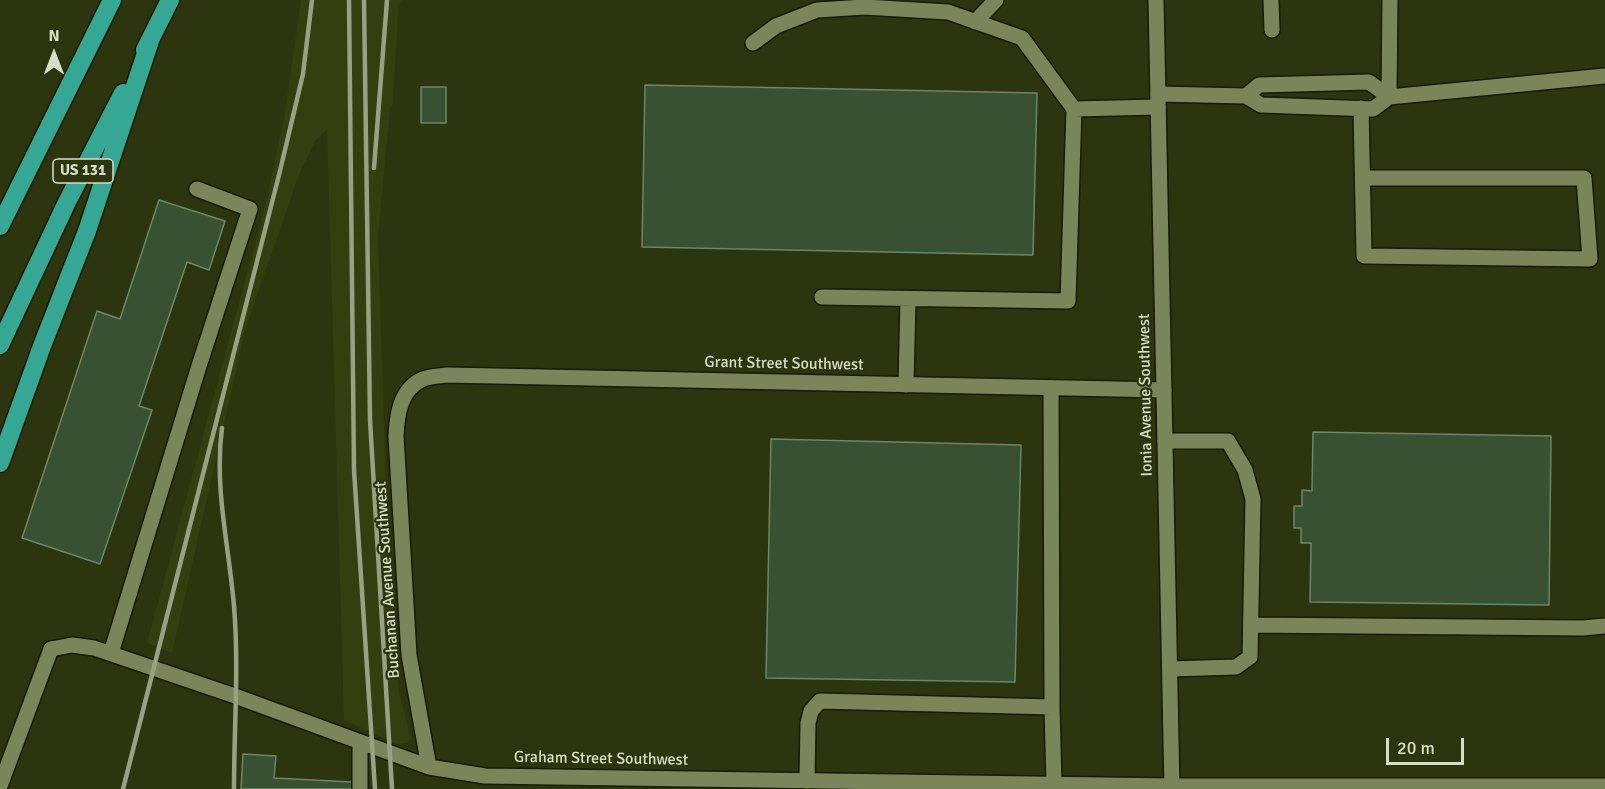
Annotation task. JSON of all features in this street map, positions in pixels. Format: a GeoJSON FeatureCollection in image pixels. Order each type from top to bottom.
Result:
{"type":"FeatureCollection","features":[{"type":"Feature","properties":{"kind":"highway","name":"US 131"},"geometry":{"type":"LineString","coordinates":[[0,226],[112,0]]}},
{"type":"Feature","properties":{"kind":"highway","name":"US 131"},"geometry":{"type":"LineString","coordinates":[[0,345],[67,202],[170,0]]}},
{"type":"Feature","properties":{"kind":"highway"},"geometry":{"type":"LineString","coordinates":[[0,463],[87,231],[150,41]]}},
{"type":"Feature","properties":{"kind":"street"},"geometry":{"type":"LineString","coordinates":[[975,22],[996,0]]}},
{"type":"Feature","properties":{"kind":"street","name":"Ionia Avenue Southwest"},"geometry":{"type":"LineString","coordinates":[[1156,0],[1172,787]]}},
{"type":"Feature","properties":{"kind":"street"},"geometry":{"type":"LineString","coordinates":[[1271,0],[1272,30]]}},
{"type":"Feature","properties":{"kind":"street"},"geometry":{"type":"LineString","coordinates":[[1389,97],[1390,0]]}},
{"type":"Feature","properties":{"kind":"street"},"geometry":{"type":"LineString","coordinates":[[753,43],[776,26],[817,10],[865,7],[948,12],[1022,38],[1074,108],[1068,301],[822,297]]}},
{"type":"Feature","properties":{"kind":"street"},"geometry":{"type":"LineString","coordinates":[[1074,108],[1158,100],[1246,96],[1261,105],[1374,108],[1389,97],[1605,76]]}},
{"type":"Feature","properties":{"kind":"street"},"geometry":{"type":"LineString","coordinates":[[1246,96],[1259,85],[1369,82],[1389,97]]}},
{"type":"Feature","properties":{"kind":"street"},"geometry":{"type":"LineString","coordinates":[[1361,108],[1364,256],[1590,260],[1584,178],[1363,178]]}},
{"type":"Feature","properties":{"kind":"street"},"geometry":{"type":"LineString","coordinates":[[111,653],[250,209],[197,189]]}},
{"type":"Feature","properties":{"kind":"street"},"geometry":{"type":"LineString","coordinates":[[906,385],[908,299]]}},
{"type":"Feature","properties":{"kind":"street","name":"Grant Street Southwest"},"geometry":{"type":"LineString","coordinates":[[407,391],[423,379],[447,375],[1164,390]]}},
{"type":"Feature","properties":{"kind":"street"},"geometry":{"type":"LineString","coordinates":[[1051,388],[1054,784]]}},
{"type":"Feature","properties":{"kind":"street","name":"Buchanan Avenue Southwest"},"geometry":{"type":"LineString","coordinates":[[407,391],[398,412],[397,448],[409,655],[429,767]]}},
{"type":"Feature","properties":{"kind":"street"},"geometry":{"type":"LineString","coordinates":[[1165,441],[1228,441],[1245,471],[1253,499],[1250,657],[1236,667],[1170,669]]}},
{"type":"Feature","properties":{"kind":"street"},"geometry":{"type":"LineString","coordinates":[[1251,625],[1582,628],[1605,626]]}},
{"type":"Feature","properties":{"kind":"street","name":"Graham Street Southwest"},"geometry":{"type":"LineString","coordinates":[[0,786],[51,649],[72,645],[111,653],[429,767],[485,776],[563,783],[772,784],[807,781],[1172,787],[1605,786]]}},
{"type":"Feature","properties":{"kind":"street"},"geometry":{"type":"LineString","coordinates":[[807,781],[808,723],[811,711],[820,701],[1052,707]]}},
{"type":"Feature","properties":{"kind":"street"},"geometry":{"type":"LineString","coordinates":[[360,742],[360,789]]}},
{"type":"Feature","properties":{"kind":"shaded area"},"geometry":{"type":"Polygon","coordinates":[[[301,0],[402,0],[398,5],[393,104],[390,109],[378,237],[388,550],[399,692],[411,738],[407,743],[397,744],[344,720],[327,130],[315,141],[299,175],[246,327],[172,653],[147,643],[263,214],[284,119],[301,0]]]}},
{"type":"Feature","properties":{"kind":"building"},"geometry":{"type":"Polygon","coordinates":[[[645,85],[1037,93],[1033,255],[642,247],[645,85]]]}},
{"type":"Feature","properties":{"kind":"building"},"geometry":{"type":"Polygon","coordinates":[[[421,87],[446,87],[446,123],[421,123],[421,87]]]}},
{"type":"Feature","properties":{"kind":"building"},"geometry":{"type":"Polygon","coordinates":[[[159,200],[225,221],[209,270],[187,262],[139,406],[152,410],[100,564],[22,538],[97,311],[120,319],[159,200]]]}},
{"type":"Feature","properties":{"kind":"building"},"geometry":{"type":"Polygon","coordinates":[[[1313,432],[1551,436],[1549,605],[1310,602],[1311,543],[1301,543],[1301,528],[1294,528],[1294,506],[1302,506],[1302,490],[1312,491],[1313,432]]]}},
{"type":"Feature","properties":{"kind":"building"},"geometry":{"type":"Polygon","coordinates":[[[771,439],[1021,445],[1015,682],[766,678],[771,439]]]}},
{"type":"Feature","properties":{"kind":"building"},"geometry":{"type":"Polygon","coordinates":[[[243,754],[276,756],[274,778],[352,782],[351,789],[241,789],[243,754]]]}},
{"type":"Feature","properties":{"kind":"railway"},"geometry":{"type":"LineString","coordinates":[[123,789],[280,171],[303,74],[312,0]]}},
{"type":"Feature","properties":{"kind":"railway"},"geometry":{"type":"LineString","coordinates":[[349,0],[354,470],[375,789]]}},
{"type":"Feature","properties":{"kind":"railway"},"geometry":{"type":"LineString","coordinates":[[364,0],[370,420],[392,789]]}},
{"type":"Feature","properties":{"kind":"railway"},"geometry":{"type":"LineString","coordinates":[[374,168],[387,0]]}},
{"type":"Feature","properties":{"kind":"railway"},"geometry":{"type":"LineString","coordinates":[[222,428],[221,495],[235,629],[234,789]]}}]}
